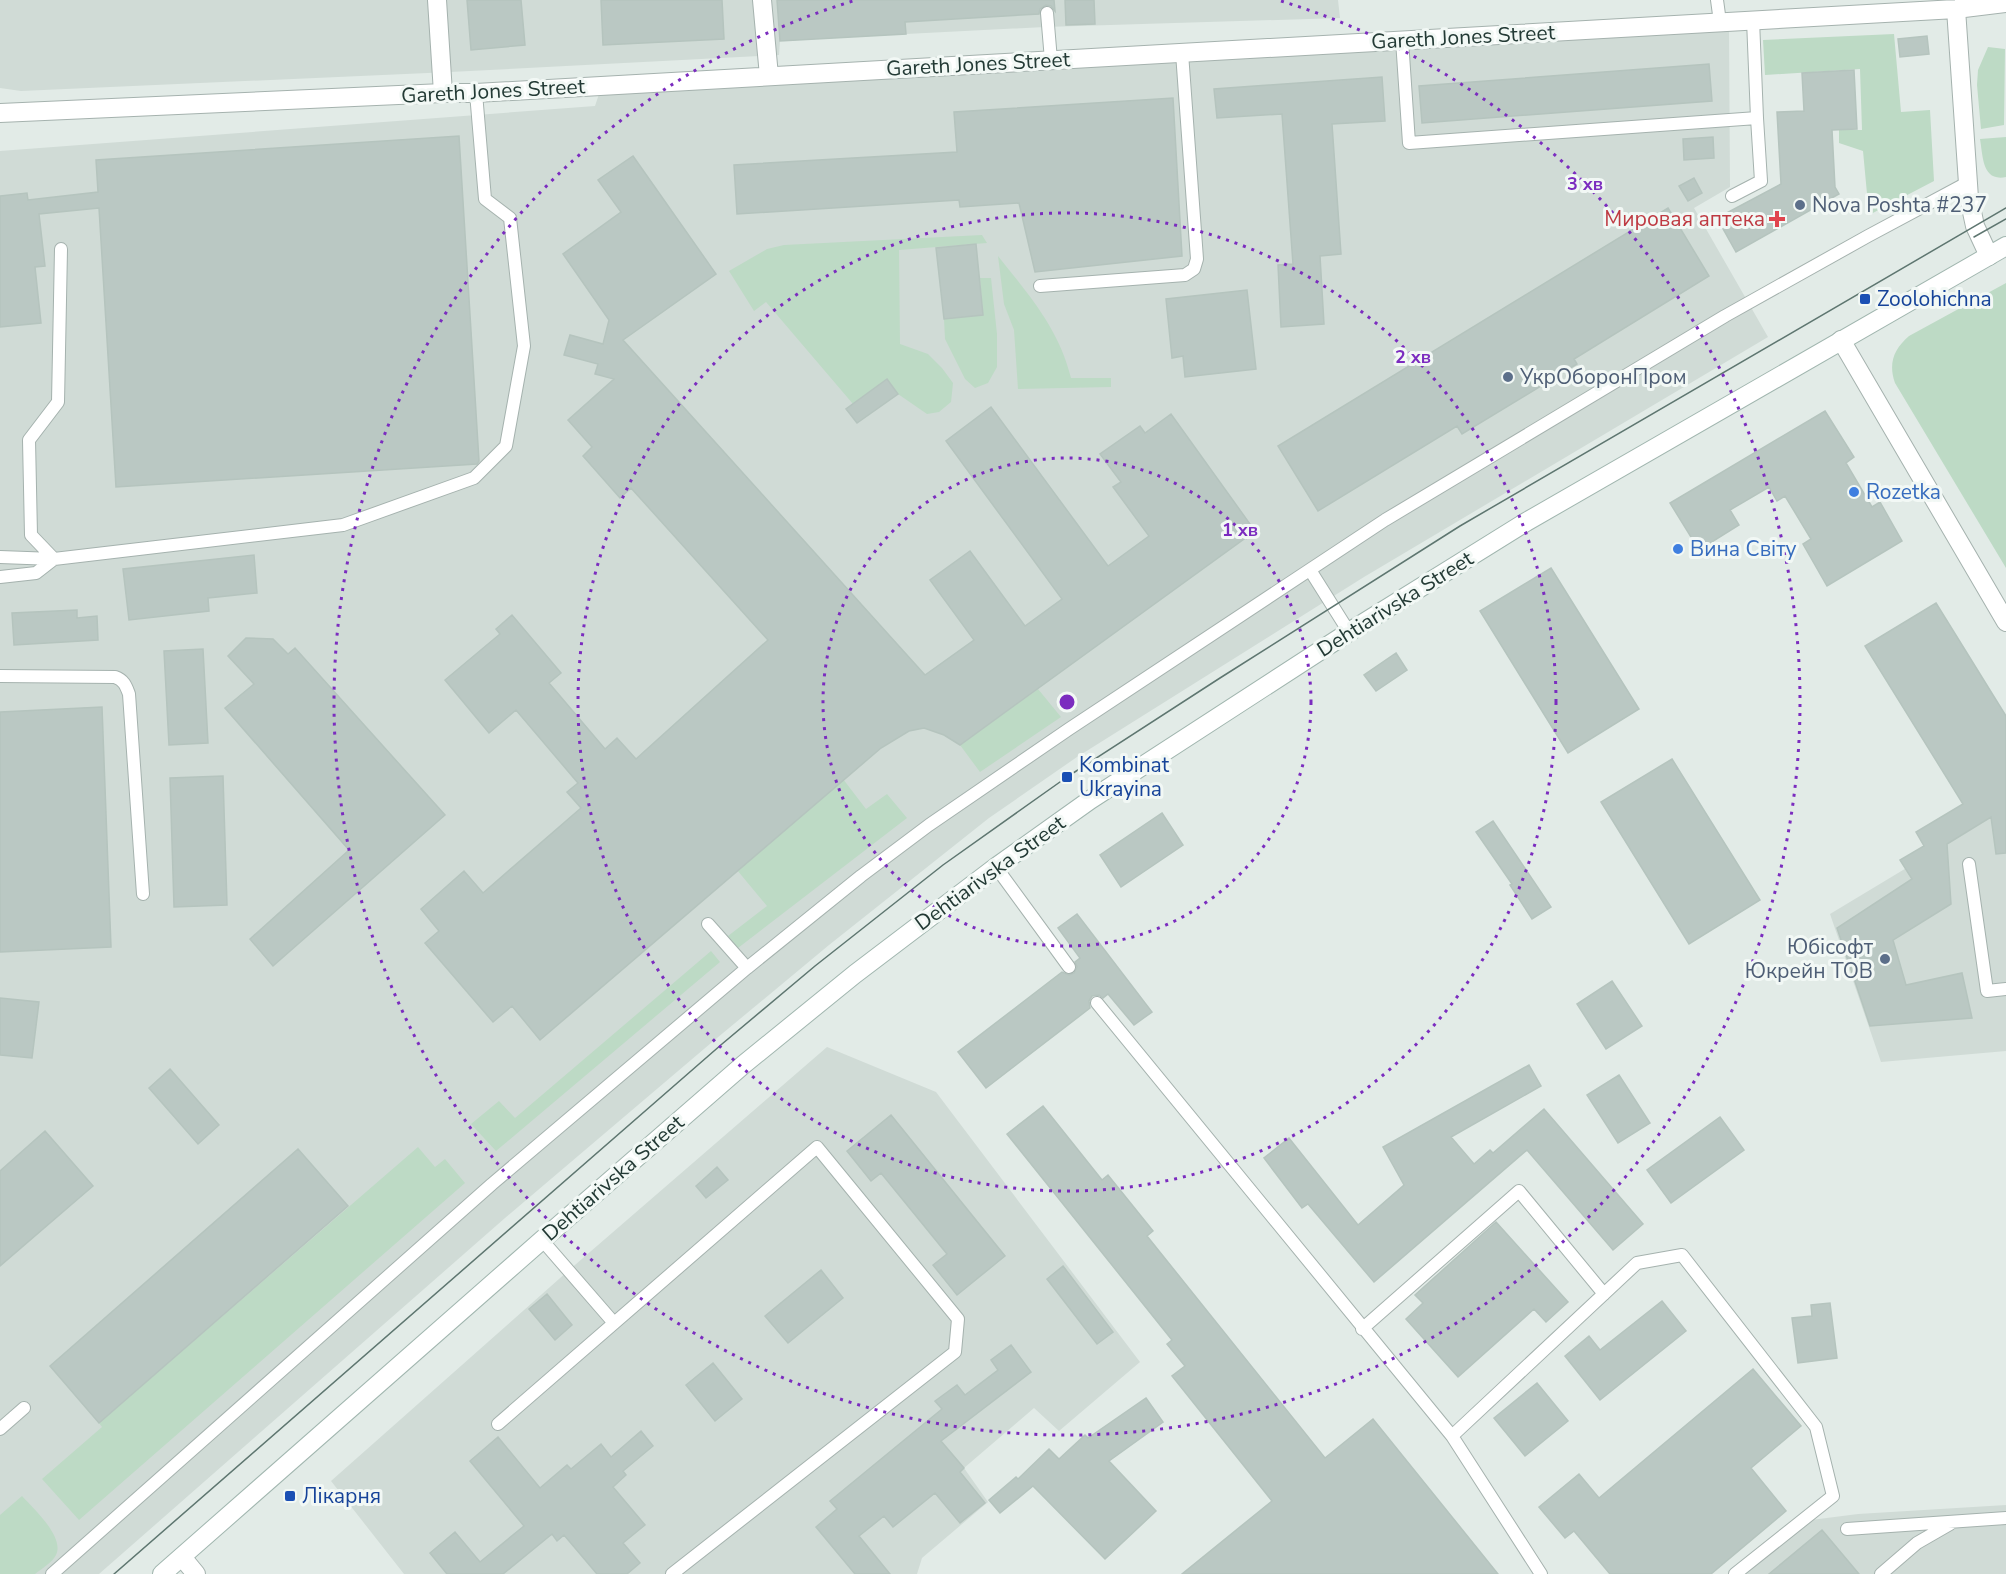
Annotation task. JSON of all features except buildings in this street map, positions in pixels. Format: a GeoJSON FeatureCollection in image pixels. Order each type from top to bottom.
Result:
{"type":"FeatureCollection","features":[{"type":"Feature","properties":{"kind":"street"},"geometry":{"type":"LineString","coordinates":[[437,0],[443,93]]}},
{"type":"Feature","properties":{"kind":"street"},"geometry":{"type":"LineString","coordinates":[[762,0],[769,76]]}},
{"type":"Feature","properties":{"kind":"street","name":"Gareth Jones Street"},"geometry":{"type":"LineString","coordinates":[[0,113],[476,93],[1720,22],[2006,3]]}},
{"type":"Feature","properties":{"kind":"street"},"geometry":{"type":"LineString","coordinates":[[1967,5],[1967,183],[1975,226],[1989,256]]}},
{"type":"Feature","properties":{"kind":"street","name":"Dehtiarivska Street"},"geometry":{"type":"LineString","coordinates":[[162,1574],[542,1240],[780,1035],[855,974],[996,867],[1090,800],[1349,632],[1526,522],[2006,246]]}},
{"type":"Feature","properties":{"kind":"street"},"geometry":{"type":"LineString","coordinates":[[1841,340],[2006,622]]}},
{"type":"Feature","properties":{"kind":"street"},"geometry":{"type":"LineString","coordinates":[[182,1557],[196,1574]]}},
{"type":"Feature","properties":{"kind":"lane"},"geometry":{"type":"LineString","coordinates":[[1717,0],[1720,22]]}},
{"type":"Feature","properties":{"kind":"lane"},"geometry":{"type":"LineString","coordinates":[[1047,13],[1051,60]]}},
{"type":"Feature","properties":{"kind":"lane"},"geometry":{"type":"LineString","coordinates":[[1732,196],[1761,181],[1753,20]]}},
{"type":"Feature","properties":{"kind":"lane"},"geometry":{"type":"LineString","coordinates":[[1402,40],[1409,143],[1757,118]]}},
{"type":"Feature","properties":{"kind":"lane"},"geometry":{"type":"LineString","coordinates":[[1040,286],[1185,275],[1194,269],[1197,259],[1182,53]]}},
{"type":"Feature","properties":{"kind":"lane"},"geometry":{"type":"LineString","coordinates":[[0,557],[54,559],[343,525],[474,478],[506,446],[524,346],[510,218],[485,199],[476,93]]}},
{"type":"Feature","properties":{"kind":"lane"},"geometry":{"type":"LineString","coordinates":[[52,1574],[492,1184],[747,968],[861,876],[938,819],[1069,729],[1385,520],[1725,316],[1967,183]]}},
{"type":"Feature","properties":{"kind":"lane"},"geometry":{"type":"LineString","coordinates":[[54,559],[31,536],[29,440],[58,402],[61,249]]}},
{"type":"Feature","properties":{"kind":"lane"},"geometry":{"type":"LineString","coordinates":[[0,577],[36,573],[54,559]]}},
{"type":"Feature","properties":{"kind":"lane"},"geometry":{"type":"LineString","coordinates":[[1310,570],[1349,632]]}},
{"type":"Feature","properties":{"kind":"lane"},"geometry":{"type":"LineString","coordinates":[[0,676],[115,677],[121,679],[126,685],[129,694],[143,894]]}},
{"type":"Feature","properties":{"kind":"lane"},"geometry":{"type":"LineString","coordinates":[[1969,864],[1987,991],[2006,989]]}},
{"type":"Feature","properties":{"kind":"lane"},"geometry":{"type":"LineString","coordinates":[[996,867],[1069,967]]}},
{"type":"Feature","properties":{"kind":"lane"},"geometry":{"type":"LineString","coordinates":[[708,924],[747,968]]}},
{"type":"Feature","properties":{"kind":"lane"},"geometry":{"type":"LineString","coordinates":[[1097,1003],[1452,1436],[1541,1574]]}},
{"type":"Feature","properties":{"kind":"lane"},"geometry":{"type":"LineString","coordinates":[[498,1424],[817,1147],[958,1319],[955,1352],[672,1574]]}},
{"type":"Feature","properties":{"kind":"lane"},"geometry":{"type":"LineString","coordinates":[[1362,1329],[1519,1191],[1604,1294]]}},
{"type":"Feature","properties":{"kind":"lane"},"geometry":{"type":"LineString","coordinates":[[542,1240],[614,1323]]}},
{"type":"Feature","properties":{"kind":"lane"},"geometry":{"type":"LineString","coordinates":[[1452,1436],[1637,1263],[1682,1255],[1816,1427],[1833,1496],[1735,1574]]}},
{"type":"Feature","properties":{"kind":"lane"},"geometry":{"type":"LineString","coordinates":[[0,1429],[24,1408]]}},
{"type":"Feature","properties":{"kind":"lane"},"geometry":{"type":"LineString","coordinates":[[1847,1529],[2006,1518]]}},
{"type":"Feature","properties":{"kind":"lane"},"geometry":{"type":"LineString","coordinates":[[1881,1574],[1917,1543],[1957,1521]]}},
{"type":"Feature","properties":{"kind":"shaded area"},"geometry":{"type":"Polygon","coordinates":[[[0,0],[1338,0],[1340,18],[1045,27],[906,34],[780,41],[779,55],[21,91],[0,88],[0,0]]]}},
{"type":"Feature","properties":{"kind":"shaded area"},"geometry":{"type":"Polygon","coordinates":[[[1729,28],[1730,187],[1694,208],[1768,337],[1364,577],[1077,757],[989,818],[829,945],[711,1043],[505,1218],[99,1574],[0,1574],[0,151],[595,106],[600,91],[1729,28]]]}},
{"type":"Feature","properties":{"kind":"shaded area"},"geometry":{"type":"Polygon","coordinates":[[[2006,808],[2006,1051],[1881,1062],[1830,914],[2006,808]]]}},
{"type":"Feature","properties":{"kind":"shaded area"},"geometry":{"type":"Polygon","coordinates":[[[827,1047],[936,1092],[1140,1362],[1059,1431],[1034,1408],[964,1468],[988,1502],[922,1558],[917,1574],[404,1574],[331,1481],[568,1271],[827,1047]]]}},
{"type":"Feature","properties":{"kind":"shaded area"},"geometry":{"type":"Polygon","coordinates":[[[2006,1505],[2006,1574],[1744,1574],[1811,1520],[1858,1514],[2006,1505]]]}},
{"type":"Feature","properties":{"kind":"green space"},"geometry":{"type":"Polygon","coordinates":[[[1894,34],[1901,112],[1930,110],[1934,181],[1869,215],[1863,151],[1839,143],[1839,130],[1862,130],[1860,69],[1765,75],[1763,40],[1894,34]]]}},
{"type":"Feature","properties":{"kind":"green space"},"geometry":{"type":"Polygon","coordinates":[[[1988,47],[2005,49],[2004,125],[1981,129],[1978,70],[1988,47]]]}},
{"type":"Feature","properties":{"kind":"green space"},"geometry":{"type":"Polygon","coordinates":[[[2006,137],[2006,177],[1998,178],[1992,176],[1985,166],[1980,139],[2006,137]]]}},
{"type":"Feature","properties":{"kind":"green space"},"geometry":{"type":"Polygon","coordinates":[[[982,235],[987,243],[899,250],[900,344],[928,354],[953,383],[951,402],[939,412],[927,414],[898,394],[887,379],[853,404],[766,302],[754,311],[729,271],[767,249],[784,245],[982,235]]]}},
{"type":"Feature","properties":{"kind":"green space"},"geometry":{"type":"Polygon","coordinates":[[[998,256],[1032,299],[1051,328],[1066,360],[1071,378],[1111,378],[1111,387],[1018,389],[1014,330],[1004,304],[998,256]]]}},
{"type":"Feature","properties":{"kind":"green space"},"geometry":{"type":"Polygon","coordinates":[[[980,278],[991,278],[997,334],[997,367],[988,383],[975,388],[965,379],[945,339],[944,319],[983,315],[980,278]]]}},
{"type":"Feature","properties":{"kind":"green space"},"geometry":{"type":"Polygon","coordinates":[[[2006,283],[2006,568],[1895,383],[1892,363],[1896,351],[1909,336],[2006,283]]]}},
{"type":"Feature","properties":{"kind":"green space"},"geometry":{"type":"Polygon","coordinates":[[[1038,689],[1061,717],[980,772],[960,745],[1038,689]]]}},
{"type":"Feature","properties":{"kind":"green space"},"geometry":{"type":"Polygon","coordinates":[[[843,779],[866,809],[887,794],[907,818],[738,948],[728,936],[767,906],[737,870],[843,779]]]}},
{"type":"Feature","properties":{"kind":"green space"},"geometry":{"type":"Polygon","coordinates":[[[711,951],[720,962],[496,1151],[471,1124],[499,1101],[515,1118],[711,951]]]}},
{"type":"Feature","properties":{"kind":"green space"},"geometry":{"type":"Polygon","coordinates":[[[418,1147],[435,1167],[445,1159],[465,1183],[79,1520],[42,1479],[102,1427],[99,1423],[418,1147]]]}},
{"type":"Feature","properties":{"kind":"green space"},"geometry":{"type":"Polygon","coordinates":[[[22,1496],[47,1523],[58,1548],[50,1563],[35,1574],[0,1574],[0,1515],[22,1496]]]}},
{"type":"Feature","properties":{"kind":"tram line"},"geometry":{"type":"LineString","coordinates":[[114,1574],[722,1044],[815,966],[943,865],[1067,777],[1460,526],[2006,208]]}},
{"type":"Feature","properties":{"kind":"tram line"},"geometry":{"type":"LineString","coordinates":[[1974,237],[2006,219]]}},
{"type":"Feature","properties":{"kind":"place","name":"Nova Poshta #237"},"geometry":{"type":"Point","coordinates":[1800,205]}},
{"type":"Feature","properties":{"kind":"place","name":"Мировая аптека"},"geometry":{"type":"Point","coordinates":[1777,219]}},
{"type":"Feature","properties":{"kind":"place","name":"Zoolohichna"},"geometry":{"type":"Point","coordinates":[1865,299]}},
{"type":"Feature","properties":{"kind":"place","name":"УкрОборонПром"},"geometry":{"type":"Point","coordinates":[1508,377]}},
{"type":"Feature","properties":{"kind":"place","name":"Rozetka"},"geometry":{"type":"Point","coordinates":[1854,492]}},
{"type":"Feature","properties":{"kind":"place","name":"Вина Світу"},"geometry":{"type":"Point","coordinates":[1678,549]}},
{"type":"Feature","properties":{"kind":"place","name":"Kombinat Ukrayina"},"geometry":{"type":"Point","coordinates":[1067,777]}},
{"type":"Feature","properties":{"kind":"place","name":"Юбісофт Юкрейн ТОВ"},"geometry":{"type":"Point","coordinates":[1885,959]}},
{"type":"Feature","properties":{"kind":"place","name":"Лікарня"},"geometry":{"type":"Point","coordinates":[290,1496]}}]}
